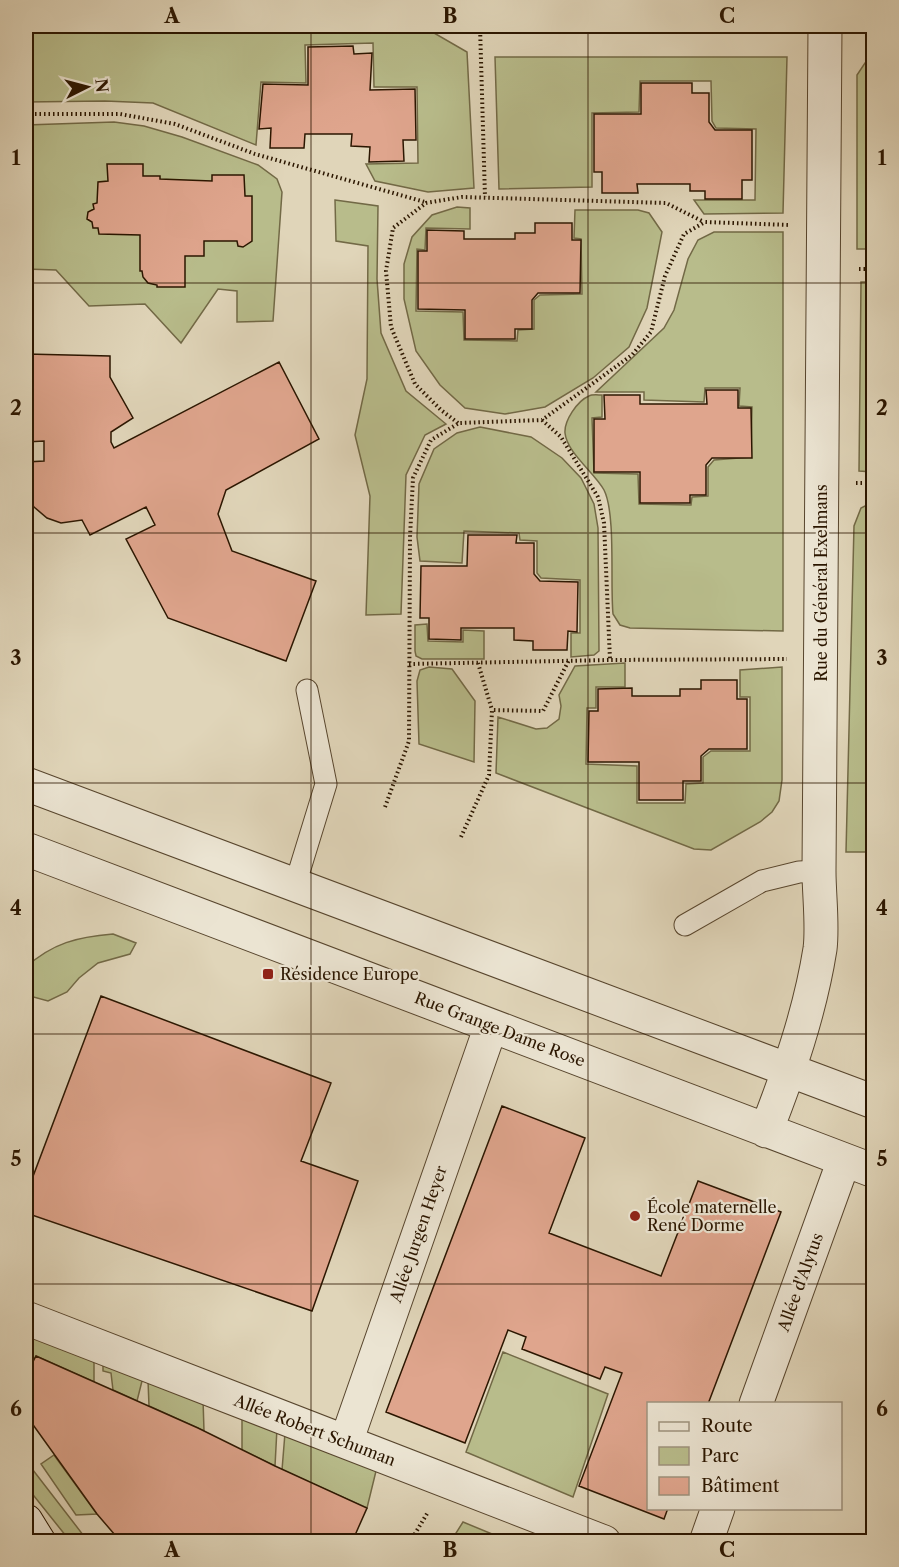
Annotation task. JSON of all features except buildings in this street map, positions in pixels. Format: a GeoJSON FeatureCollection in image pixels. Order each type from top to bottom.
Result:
{"type":"FeatureCollection","features":[{"type":"Feature","properties":{"kind":"street","name":"Rue du Général Exelmans"},"geometry":{"type":"LineString","coordinates":[[766,1131],[805,1019],[820,948],[825,26]]}},
{"type":"Feature","properties":{"kind":"street"},"geometry":{"type":"LineString","coordinates":[[26,784],[873,1102]]}},
{"type":"Feature","properties":{"kind":"street","name":"Rue Grange Dame Rose"},"geometry":{"type":"LineString","coordinates":[[26,849],[859,1165]]}},
{"type":"Feature","properties":{"kind":"street","name":"Allée Jurgen Heyer"},"geometry":{"type":"LineString","coordinates":[[346,1442],[491,1026]]}},
{"type":"Feature","properties":{"kind":"street","name":"Allée d'Alytus"},"geometry":{"type":"LineString","coordinates":[[757,1402],[859,1165]]}},
{"type":"Feature","properties":{"kind":"street","name":"Allée Robert Schuman"},"geometry":{"type":"LineString","coordinates":[[26,1318],[604,1542]]}},
{"type":"Feature","properties":{"kind":"street"},"geometry":{"type":"LineString","coordinates":[[706,1542],[718,1510]]}},
{"type":"Feature","properties":{"kind":"street"},"geometry":{"type":"LineString","coordinates":[[26,1521],[39,1542]]}},
{"type":"Feature","properties":{"kind":"lane"},"geometry":{"type":"LineString","coordinates":[[295,885],[326,784],[307,690]]}},
{"type":"Feature","properties":{"kind":"lane"},"geometry":{"type":"LineString","coordinates":[[685,925],[762,881],[799,872],[819,871]]}},
{"type":"Feature","properties":{"kind":"path"},"geometry":{"type":"LineString","coordinates":[[480,26],[485,197]]}},
{"type":"Feature","properties":{"kind":"path"},"geometry":{"type":"LineString","coordinates":[[26,114],[120,114],[175,124],[255,154],[426,203],[462,197],[485,197],[666,203],[705,222],[824,226]]}},
{"type":"Feature","properties":{"kind":"path"},"geometry":{"type":"LineString","coordinates":[[426,203],[393,228],[386,271],[391,327],[415,384],[441,410],[459,423]]}},
{"type":"Feature","properties":{"kind":"path"},"geometry":{"type":"LineString","coordinates":[[385,807],[409,741],[412,478],[431,440],[459,423],[542,420],[632,355],[651,332],[665,276],[684,234],[705,222]]}},
{"type":"Feature","properties":{"kind":"path"},"geometry":{"type":"LineString","coordinates":[[542,420],[561,437],[598,497],[604,523],[610,660]]}},
{"type":"Feature","properties":{"kind":"path"},"geometry":{"type":"LineString","coordinates":[[409,664],[568,660],[820,659]]}},
{"type":"Feature","properties":{"kind":"path"},"geometry":{"type":"LineString","coordinates":[[492,710],[543,711],[568,660]]}},
{"type":"Feature","properties":{"kind":"path"},"geometry":{"type":"LineString","coordinates":[[461,837],[489,775],[492,710],[478,663]]}},
{"type":"Feature","properties":{"kind":"green space"},"geometry":{"type":"Polygon","coordinates":[[[26,26],[422,26],[467,52],[474,188],[428,192],[375,181],[366,164],[418,163],[417,87],[374,87],[373,43],[305,45],[306,83],[261,82],[256,145],[153,103],[26,102],[26,26]]]}},
{"type":"Feature","properties":{"kind":"green space"},"geometry":{"type":"Polygon","coordinates":[[[873,56],[873,249],[857,249],[857,75],[873,56]]]}},
{"type":"Feature","properties":{"kind":"green space"},"geometry":{"type":"Polygon","coordinates":[[[495,57],[787,57],[783,213],[704,214],[694,200],[755,200],[756,129],[716,128],[712,121],[711,81],[640,81],[639,112],[592,113],[592,187],[499,189],[495,57]]]}},
{"type":"Feature","properties":{"kind":"green space"},"geometry":{"type":"Polygon","coordinates":[[[114,122],[144,126],[182,137],[258,165],[277,179],[282,192],[273,321],[237,322],[237,291],[218,289],[181,343],[145,304],[89,306],[56,270],[26,269],[26,125],[114,122]]]}},
{"type":"Feature","properties":{"kind":"green space"},"geometry":{"type":"Polygon","coordinates":[[[335,200],[378,206],[377,279],[381,333],[406,391],[446,424],[425,435],[406,475],[401,614],[366,615],[370,496],[355,435],[367,379],[368,246],[336,241],[335,200]]]}},
{"type":"Feature","properties":{"kind":"green space"},"geometry":{"type":"Polygon","coordinates":[[[457,207],[470,208],[470,229],[426,228],[425,250],[417,249],[416,311],[463,312],[464,340],[517,341],[518,330],[534,329],[534,300],[540,295],[582,294],[581,239],[574,238],[575,210],[638,210],[649,213],[662,232],[647,308],[629,347],[593,378],[545,407],[505,414],[465,408],[440,385],[416,351],[404,299],[404,264],[412,237],[432,215],[457,207]]]}},
{"type":"Feature","properties":{"kind":"green space"},"geometry":{"type":"Polygon","coordinates":[[[714,232],[783,232],[783,631],[630,628],[620,625],[613,614],[608,501],[600,483],[571,448],[565,433],[569,417],[580,402],[590,395],[602,395],[602,417],[592,418],[594,473],[638,474],[639,504],[691,505],[692,497],[708,496],[708,467],[714,460],[751,457],[752,407],[739,406],[740,388],[705,388],[704,402],[644,400],[644,392],[596,392],[664,328],[674,310],[688,259],[698,240],[714,232]]]}},
{"type":"Feature","properties":{"kind":"green space"},"geometry":{"type":"Polygon","coordinates":[[[861,282],[873,282],[873,472],[859,471],[861,282]]]}},
{"type":"Feature","properties":{"kind":"green space"},"geometry":{"type":"Polygon","coordinates":[[[480,427],[531,437],[562,458],[581,478],[594,504],[598,528],[599,651],[594,655],[571,657],[571,633],[580,633],[580,580],[541,578],[537,573],[537,541],[520,540],[519,533],[464,531],[462,563],[420,561],[417,537],[419,484],[434,449],[457,433],[480,427]]]}},
{"type":"Feature","properties":{"kind":"green space"},"geometry":{"type":"Polygon","coordinates":[[[873,502],[873,852],[846,852],[854,526],[861,508],[873,502]]]}},
{"type":"Feature","properties":{"kind":"green space"},"geometry":{"type":"Polygon","coordinates":[[[427,624],[428,641],[463,642],[463,630],[484,631],[484,659],[422,659],[416,656],[415,625],[427,624]]]}},
{"type":"Feature","properties":{"kind":"green space"},"geometry":{"type":"Polygon","coordinates":[[[625,663],[625,687],[596,687],[596,708],[587,708],[586,764],[637,766],[637,803],[685,803],[686,784],[703,783],[703,757],[711,751],[750,751],[750,697],[740,697],[740,670],[782,667],[782,780],[779,801],[772,812],[760,822],[711,850],[694,849],[496,773],[498,717],[536,729],[547,728],[559,719],[561,706],[559,695],[575,666],[625,663]]]}},
{"type":"Feature","properties":{"kind":"green space"},"geometry":{"type":"Polygon","coordinates":[[[429,667],[452,669],[475,701],[474,762],[419,744],[417,681],[420,670],[429,667]]]}},
{"type":"Feature","properties":{"kind":"green space"},"geometry":{"type":"Polygon","coordinates":[[[113,934],[136,943],[130,954],[98,963],[79,978],[67,992],[48,1001],[26,995],[26,967],[36,959],[56,947],[77,939],[113,934]]]}},
{"type":"Feature","properties":{"kind":"green space"},"geometry":{"type":"Polygon","coordinates":[[[26,1326],[94,1357],[94,1382],[36,1356],[26,1375],[26,1326]]]}},
{"type":"Feature","properties":{"kind":"green space"},"geometry":{"type":"Polygon","coordinates":[[[503,1352],[608,1394],[573,1497],[466,1452],[503,1352]]]}},
{"type":"Feature","properties":{"kind":"green space"},"geometry":{"type":"Polygon","coordinates":[[[103,1361],[139,1374],[142,1381],[137,1401],[113,1390],[111,1373],[103,1371],[103,1361]]]}},
{"type":"Feature","properties":{"kind":"green space"},"geometry":{"type":"Polygon","coordinates":[[[148,1380],[203,1399],[204,1431],[149,1406],[148,1380]]]}},
{"type":"Feature","properties":{"kind":"green space"},"geometry":{"type":"Polygon","coordinates":[[[242,1417],[277,1428],[275,1466],[242,1450],[242,1417]]]}},
{"type":"Feature","properties":{"kind":"green space"},"geometry":{"type":"Polygon","coordinates":[[[285,1433],[377,1467],[367,1508],[282,1470],[285,1433]]]}},
{"type":"Feature","properties":{"kind":"green space"},"geometry":{"type":"Polygon","coordinates":[[[54,1455],[97,1514],[76,1515],[41,1464],[54,1455]]]}},
{"type":"Feature","properties":{"kind":"green space"},"geometry":{"type":"Polygon","coordinates":[[[26,1461],[87,1540],[70,1541],[26,1486],[26,1461]]]}},
{"type":"Feature","properties":{"kind":"green space"},"geometry":{"type":"Polygon","coordinates":[[[463,1522],[509,1541],[451,1541],[463,1522]]]}},
{"type":"Feature","properties":{"kind":"place","name":"Résidence Europe"},"geometry":{"type":"Point","coordinates":[268,974]}},
{"type":"Feature","properties":{"kind":"place","name":"École maternelle René Dorme"},"geometry":{"type":"Point","coordinates":[635,1216]}}]}
